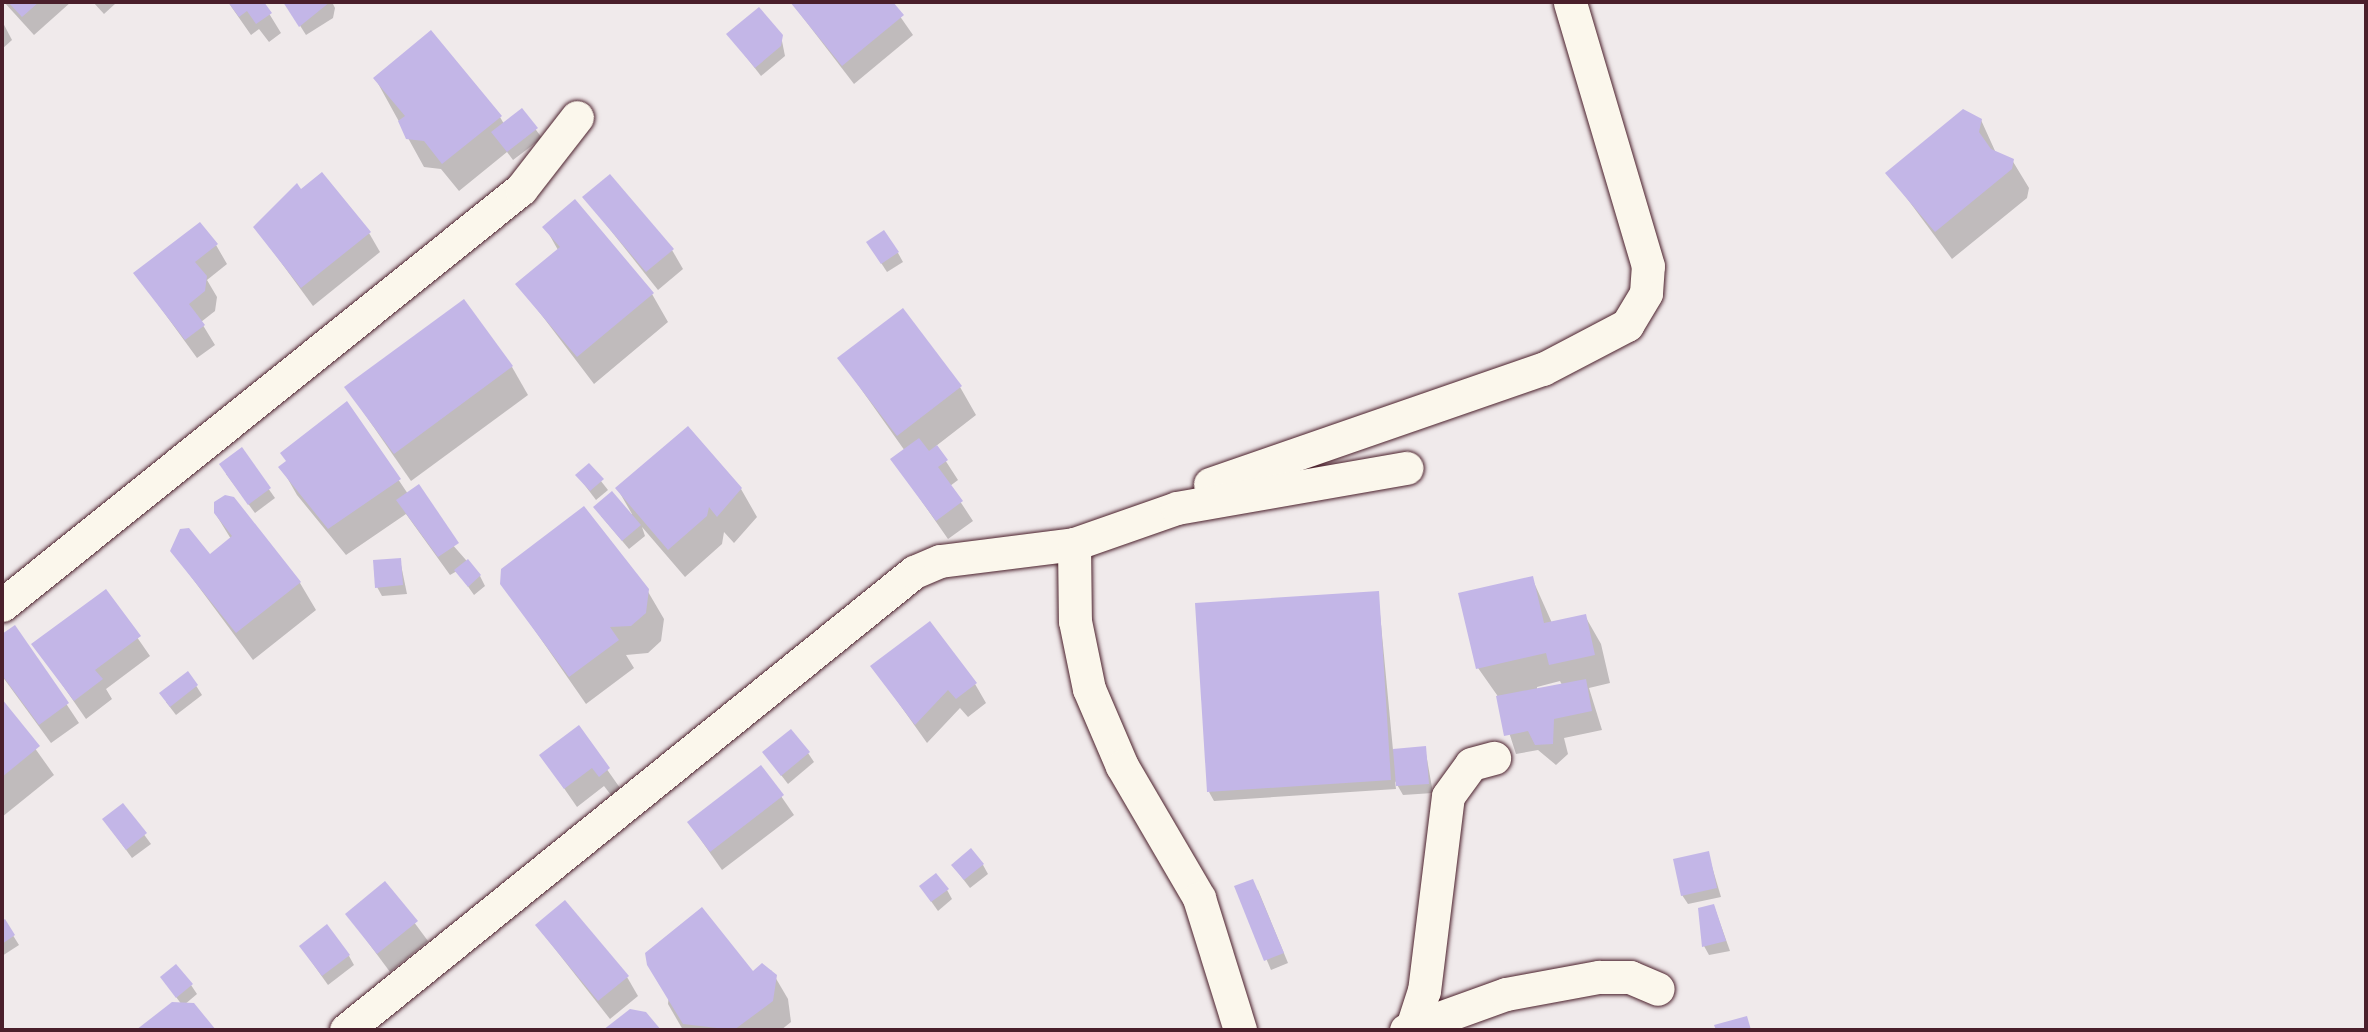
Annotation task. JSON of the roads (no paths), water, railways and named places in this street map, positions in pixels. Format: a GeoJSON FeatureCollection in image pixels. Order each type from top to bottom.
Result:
{"type":"FeatureCollection","features":[{"type":"Feature","properties":{"kind":"street"},"geometry":{"type":"LineString","coordinates":[[1177,508],[1209,484],[1543,369],[1627,325],[1646,293],[1647,266],[1570,2]]}},
{"type":"Feature","properties":{"kind":"street"},"geometry":{"type":"LineString","coordinates":[[2,605],[521,189],[577,117]]}},
{"type":"Feature","properties":{"kind":"street"},"geometry":{"type":"LineString","coordinates":[[346,1030],[906,577],[940,561],[1074,544],[1177,508],[1407,468]]}},
{"type":"Feature","properties":{"kind":"street"},"geometry":{"type":"LineString","coordinates":[[1074,544],[1075,621],[1089,690],[1122,765],[1199,898],[1240,1030]]}},
{"type":"Feature","properties":{"kind":"street"},"geometry":{"type":"LineString","coordinates":[[1410,1027],[1424,991],[1448,796],[1471,764],[1493,758]]}},
{"type":"Feature","properties":{"kind":"street"},"geometry":{"type":"LineString","coordinates":[[1410,1027],[1506,994],[1599,978],[1630,977],[1658,989]]}}]}
